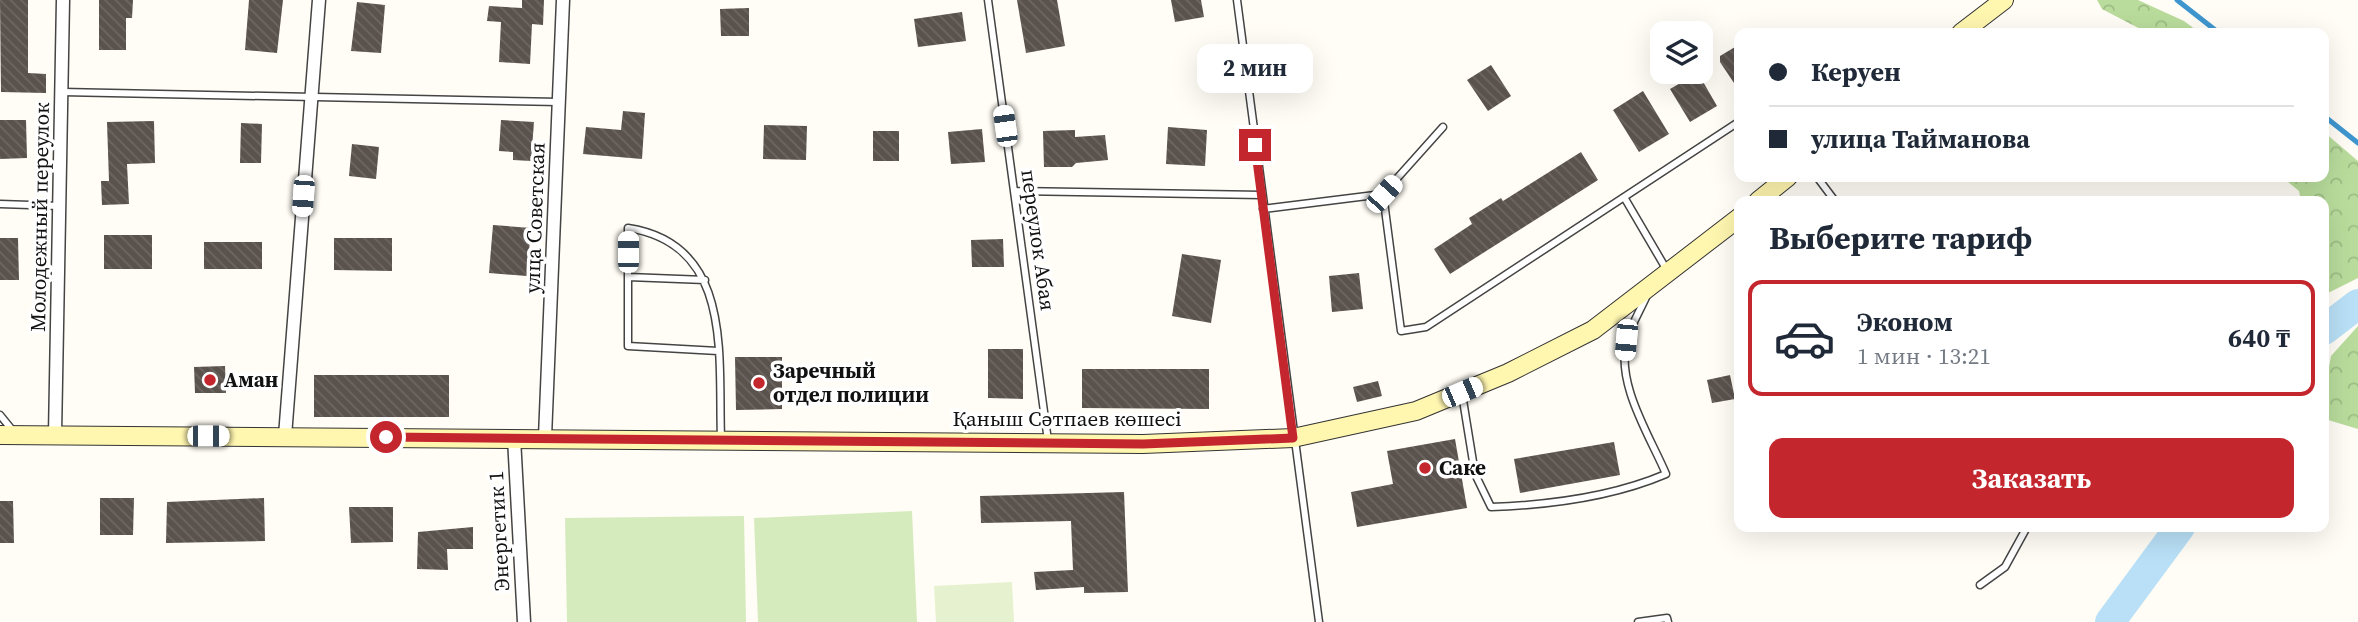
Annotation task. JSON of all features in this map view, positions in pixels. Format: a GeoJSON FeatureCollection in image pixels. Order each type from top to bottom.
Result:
{"type":"FeatureCollection","features":[{"type":"Feature","properties":{"kind":"street","name":"Молодежный переулок"},"geometry":{"type":"LineString","coordinates":[[55,435],[63,0]]}},
{"type":"Feature","properties":{"kind":"street"},"geometry":{"type":"LineString","coordinates":[[285,436],[319,0]]}},
{"type":"Feature","properties":{"kind":"street","name":"улца Советская"},"geometry":{"type":"LineString","coordinates":[[545,437],[563,0]]}},
{"type":"Feature","properties":{"kind":"street"},"geometry":{"type":"LineString","coordinates":[[1968,28],[2004,0]]}},
{"type":"Feature","properties":{"kind":"street"},"geometry":{"type":"LineString","coordinates":[[1764,196],[1782,182]]}},
{"type":"Feature","properties":{"kind":"street","name":"Қаныш Сәтпаев көшесі"},"geometry":{"type":"LineString","coordinates":[[8,435],[545,437],[1143,444],[1293,438],[1416,411],[1593,330],[1734,222]]}},
{"type":"Feature","properties":{"kind":"street","name":"Энергетик 1"},"geometry":{"type":"LineString","coordinates":[[514,438],[524,622]]}},
{"type":"Feature","properties":{"kind":"lane","name":"переулок Абая"},"geometry":{"type":"LineString","coordinates":[[988,0],[1048,443]]}},
{"type":"Feature","properties":{"kind":"lane"},"geometry":{"type":"LineString","coordinates":[[1237,0],[1319,622]]}},
{"type":"Feature","properties":{"kind":"lane"},"geometry":{"type":"LineString","coordinates":[[62,92],[559,102]]}},
{"type":"Feature","properties":{"kind":"lane"},"geometry":{"type":"LineString","coordinates":[[1384,194],[1401,331],[1426,327],[1734,125]]}},
{"type":"Feature","properties":{"kind":"lane"},"geometry":{"type":"LineString","coordinates":[[1263,209],[1384,194],[1443,127]]}},
{"type":"Feature","properties":{"kind":"lane"},"geometry":{"type":"LineString","coordinates":[[1014,191],[1262,195]]}},
{"type":"Feature","properties":{"kind":"lane"},"geometry":{"type":"LineString","coordinates":[[1624,197],[1670,273]]}},
{"type":"Feature","properties":{"kind":"lane"},"geometry":{"type":"LineString","coordinates":[[0,204],[60,206]]}},
{"type":"Feature","properties":{"kind":"lane"},"geometry":{"type":"LineString","coordinates":[[718,351],[628,346],[628,228],[647,231],[671,240],[696,265],[705,280],[712,302],[718,351],[721,439]]}},
{"type":"Feature","properties":{"kind":"lane"},"geometry":{"type":"LineString","coordinates":[[628,277],[705,280]]}},
{"type":"Feature","properties":{"kind":"lane"},"geometry":{"type":"LineString","coordinates":[[1462,392],[1475,474],[1491,507],[1521,506],[1630,489],[1666,474],[1634,401],[1624,366],[1626,340],[1651,287]]}},
{"type":"Feature","properties":{"kind":"lane"},"geometry":{"type":"LineString","coordinates":[[0,415],[8,435]]}},
{"type":"Feature","properties":{"kind":"lane"},"geometry":{"type":"LineString","coordinates":[[1980,585],[2005,567],[2024,532]]}},
{"type":"Feature","properties":{"kind":"lane"},"geometry":{"type":"LineString","coordinates":[[1638,622],[1667,618],[1668,622]]}},
{"type":"Feature","properties":{"kind":"green space"},"geometry":{"type":"Polygon","coordinates":[[[2097,0],[2138,0],[2193,28],[2138,28],[2102,9],[2097,0]]]}},
{"type":"Feature","properties":{"kind":"green space"},"geometry":{"type":"Polygon","coordinates":[[[2329,136],[2358,161],[2358,278],[2329,292],[2329,196],[2300,196],[2299,191],[2288,182],[2329,182],[2329,136]]]}},
{"type":"Feature","properties":{"kind":"green space"},"geometry":{"type":"Polygon","coordinates":[[[2358,326],[2358,429],[2329,420],[2331,356],[2358,326]]]}},
{"type":"Feature","properties":{"kind":"green space"},"geometry":{"type":"Polygon","coordinates":[[[912,511],[917,622],[758,622],[754,518],[912,511]]]}},
{"type":"Feature","properties":{"kind":"green space"},"geometry":{"type":"Polygon","coordinates":[[[744,516],[746,622],[567,622],[565,518],[744,516]]]}},
{"type":"Feature","properties":{"kind":"green space"},"geometry":{"type":"Polygon","coordinates":[[[1012,582],[1014,622],[936,622],[934,586],[1012,582]]]}},
{"type":"Feature","properties":{"kind":"building"},"geometry":{"type":"Polygon","coordinates":[[[0,0],[28,0],[28,73],[46,74],[46,93],[1,92],[0,0]]]}},
{"type":"Feature","properties":{"kind":"building"},"geometry":{"type":"Polygon","coordinates":[[[99,0],[133,0],[132,18],[126,18],[126,50],[99,50],[99,0]]]}},
{"type":"Feature","properties":{"kind":"building"},"geometry":{"type":"Polygon","coordinates":[[[249,0],[283,0],[277,53],[245,50],[249,0]]]}},
{"type":"Feature","properties":{"kind":"building"},"geometry":{"type":"Polygon","coordinates":[[[522,0],[544,0],[543,25],[532,24],[530,64],[499,62],[501,22],[487,21],[489,6],[522,8],[522,0]]]}},
{"type":"Feature","properties":{"kind":"building"},"geometry":{"type":"Polygon","coordinates":[[[1017,0],[1057,0],[1065,46],[1026,53],[1017,0]]]}},
{"type":"Feature","properties":{"kind":"building"},"geometry":{"type":"Polygon","coordinates":[[[1171,0],[1201,0],[1204,17],[1175,22],[1171,0]]]}},
{"type":"Feature","properties":{"kind":"building"},"geometry":{"type":"Polygon","coordinates":[[[357,2],[385,5],[381,53],[351,51],[357,2]]]}},
{"type":"Feature","properties":{"kind":"building"},"geometry":{"type":"Polygon","coordinates":[[[749,8],[749,36],[721,36],[720,9],[749,8]]]}},
{"type":"Feature","properties":{"kind":"building"},"geometry":{"type":"Polygon","coordinates":[[[962,12],[966,41],[918,47],[914,19],[962,12]]]}},
{"type":"Feature","properties":{"kind":"building"},"geometry":{"type":"Polygon","coordinates":[[[1734,48],[1734,83],[1720,62],[1720,56],[1734,48]]]}},
{"type":"Feature","properties":{"kind":"building"},"geometry":{"type":"Polygon","coordinates":[[[1491,65],[1511,96],[1488,111],[1467,80],[1491,65]]]}},
{"type":"Feature","properties":{"kind":"building"},"geometry":{"type":"Polygon","coordinates":[[[1679,84],[1704,84],[1717,106],[1690,122],[1670,89],[1679,84]]]}},
{"type":"Feature","properties":{"kind":"building"},"geometry":{"type":"Polygon","coordinates":[[[1643,91],[1669,134],[1639,152],[1613,110],[1643,91]]]}},
{"type":"Feature","properties":{"kind":"building"},"geometry":{"type":"Polygon","coordinates":[[[623,111],[645,113],[642,159],[583,154],[586,127],[621,130],[623,111]]]}},
{"type":"Feature","properties":{"kind":"building"},"geometry":{"type":"Polygon","coordinates":[[[0,120],[26,120],[27,158],[0,159],[0,120]]]}},
{"type":"Feature","properties":{"kind":"building"},"geometry":{"type":"Polygon","coordinates":[[[501,120],[534,122],[531,161],[513,160],[513,152],[499,151],[501,120]]]}},
{"type":"Feature","properties":{"kind":"building"},"geometry":{"type":"Polygon","coordinates":[[[154,121],[155,163],[127,164],[129,204],[102,205],[101,181],[109,181],[107,122],[154,121]]]}},
{"type":"Feature","properties":{"kind":"building"},"geometry":{"type":"Polygon","coordinates":[[[241,123],[262,124],[261,163],[240,163],[241,123]]]}},
{"type":"Feature","properties":{"kind":"building"},"geometry":{"type":"Polygon","coordinates":[[[764,125],[807,126],[806,160],[763,159],[764,125]]]}},
{"type":"Feature","properties":{"kind":"building"},"geometry":{"type":"Polygon","coordinates":[[[1168,127],[1207,130],[1205,166],[1166,164],[1168,127]]]}},
{"type":"Feature","properties":{"kind":"building"},"geometry":{"type":"Polygon","coordinates":[[[982,129],[985,162],[951,164],[948,132],[982,129]]]}},
{"type":"Feature","properties":{"kind":"building"},"geometry":{"type":"Polygon","coordinates":[[[1075,130],[1075,137],[1105,135],[1108,160],[1076,163],[1072,167],[1044,167],[1043,131],[1075,130]]]}},
{"type":"Feature","properties":{"kind":"building"},"geometry":{"type":"Polygon","coordinates":[[[873,131],[899,131],[899,161],[873,161],[873,131]]]}},
{"type":"Feature","properties":{"kind":"building"},"geometry":{"type":"Polygon","coordinates":[[[352,144],[379,147],[376,179],[349,176],[352,144]]]}},
{"type":"Feature","properties":{"kind":"building"},"geometry":{"type":"Polygon","coordinates":[[[1581,152],[1598,180],[1450,274],[1434,249],[1472,224],[1469,218],[1501,198],[1503,201],[1581,152]]]}},
{"type":"Feature","properties":{"kind":"building"},"geometry":{"type":"Polygon","coordinates":[[[493,225],[531,228],[527,276],[489,273],[493,225]]]}},
{"type":"Feature","properties":{"kind":"building"},"geometry":{"type":"Polygon","coordinates":[[[104,235],[152,235],[152,269],[104,269],[104,235]]]}},
{"type":"Feature","properties":{"kind":"building"},"geometry":{"type":"Polygon","coordinates":[[[0,238],[18,238],[19,280],[0,280],[0,238]]]}},
{"type":"Feature","properties":{"kind":"building"},"geometry":{"type":"Polygon","coordinates":[[[334,238],[392,238],[392,271],[334,270],[334,238]]]}},
{"type":"Feature","properties":{"kind":"building"},"geometry":{"type":"Polygon","coordinates":[[[1003,239],[1004,267],[972,267],[971,240],[1003,239]]]}},
{"type":"Feature","properties":{"kind":"building"},"geometry":{"type":"Polygon","coordinates":[[[204,242],[262,242],[262,269],[204,269],[204,242]]]}},
{"type":"Feature","properties":{"kind":"building"},"geometry":{"type":"Polygon","coordinates":[[[1182,254],[1221,260],[1211,323],[1172,316],[1182,254]]]}},
{"type":"Feature","properties":{"kind":"building"},"geometry":{"type":"Polygon","coordinates":[[[1359,273],[1363,309],[1332,312],[1329,276],[1359,273]]]}},
{"type":"Feature","properties":{"kind":"building"},"geometry":{"type":"Polygon","coordinates":[[[988,349],[1023,349],[1023,399],[988,398],[988,349]]]}},
{"type":"Feature","properties":{"kind":"building","name":"Заречный отдел полиции"},"geometry":{"type":"Polygon","coordinates":[[[735,357],[782,357],[782,409],[736,410],[735,357]]]}},
{"type":"Feature","properties":{"kind":"building","name":"Аман"},"geometry":{"type":"Polygon","coordinates":[[[225,366],[226,393],[195,393],[194,367],[225,366]]]}},
{"type":"Feature","properties":{"kind":"building"},"geometry":{"type":"Polygon","coordinates":[[[1082,369],[1209,369],[1209,409],[1082,408],[1082,369]]]}},
{"type":"Feature","properties":{"kind":"building"},"geometry":{"type":"Polygon","coordinates":[[[314,375],[449,375],[449,417],[314,417],[314,375]]]}},
{"type":"Feature","properties":{"kind":"building"},"geometry":{"type":"Polygon","coordinates":[[[1730,375],[1734,399],[1712,403],[1707,380],[1730,375]]]}},
{"type":"Feature","properties":{"kind":"building"},"geometry":{"type":"Polygon","coordinates":[[[1378,381],[1382,396],[1357,402],[1353,387],[1378,381]]]}},
{"type":"Feature","properties":{"kind":"building","name":"Саке"},"geometry":{"type":"Polygon","coordinates":[[[1455,439],[1467,508],[1357,527],[1351,492],[1393,484],[1387,451],[1455,439]]]}},
{"type":"Feature","properties":{"kind":"building"},"geometry":{"type":"Polygon","coordinates":[[[1614,442],[1620,475],[1520,493],[1514,459],[1614,442]]]}},
{"type":"Feature","properties":{"kind":"building"},"geometry":{"type":"Polygon","coordinates":[[[1124,492],[1128,592],[1084,593],[1084,587],[1036,590],[1034,572],[1073,570],[1071,521],[981,523],[980,496],[1124,492]]]}},
{"type":"Feature","properties":{"kind":"building"},"geometry":{"type":"Polygon","coordinates":[[[100,498],[134,498],[133,535],[100,535],[100,498]]]}},
{"type":"Feature","properties":{"kind":"building"},"geometry":{"type":"Polygon","coordinates":[[[264,498],[265,541],[166,543],[167,502],[264,498]]]}},
{"type":"Feature","properties":{"kind":"building"},"geometry":{"type":"Polygon","coordinates":[[[0,501],[13,501],[14,543],[0,543],[0,501]]]}},
{"type":"Feature","properties":{"kind":"building"},"geometry":{"type":"Polygon","coordinates":[[[349,507],[393,507],[393,542],[351,543],[349,507]]]}},
{"type":"Feature","properties":{"kind":"building"},"geometry":{"type":"Polygon","coordinates":[[[473,527],[473,549],[447,549],[448,570],[417,569],[418,532],[473,527]]]}},
{"type":"Feature","properties":{"kind":"waterway"},"geometry":{"type":"LineString","coordinates":[[2177,0],[2213,28]]}},
{"type":"Feature","properties":{"kind":"waterway"},"geometry":{"type":"LineString","coordinates":[[2329,120],[2358,143]]}},
{"type":"Feature","properties":{"kind":"waterway"},"geometry":{"type":"LineString","coordinates":[[2329,326],[2358,304]]}},
{"type":"Feature","properties":{"kind":"waterway"},"geometry":{"type":"LineString","coordinates":[[2110,622],[2176,532]]}},
{"type":"Feature","properties":{"kind":"place","name":"Аман"},"geometry":{"type":"Point","coordinates":[210,380]}},
{"type":"Feature","properties":{"kind":"place","name":"Заречный отдел полиции"},"geometry":{"type":"Point","coordinates":[759,383]}},
{"type":"Feature","properties":{"kind":"place","name":"Саке"},"geometry":{"type":"Point","coordinates":[1425,468]}},
{"type":"Feature","properties":{"kind":"route"},"geometry":{"type":"LineString","coordinates":[[386,437],[1143,444],[1293,438],[1255,145]]}}]}
